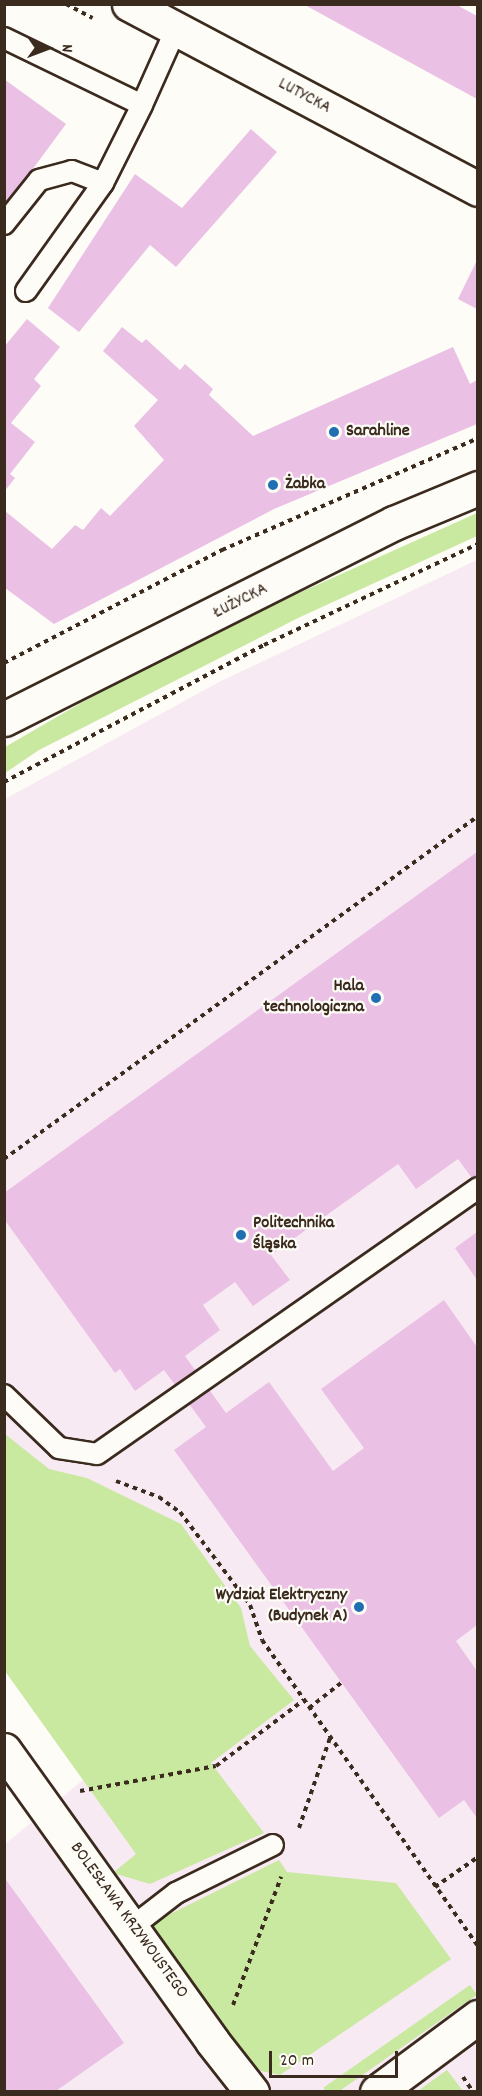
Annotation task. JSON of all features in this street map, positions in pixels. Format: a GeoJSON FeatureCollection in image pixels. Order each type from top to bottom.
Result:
{"type":"FeatureCollection","features":[{"type":"Feature","properties":{"kind":"street","name":"LUTYCKA"},"geometry":{"type":"LineString","coordinates":[[129,4],[477,189]]}},
{"type":"Feature","properties":{"kind":"street","name":"ŁUŻYCKA"},"geometry":{"type":"LineString","coordinates":[[4,719],[394,523],[477,488]]}},
{"type":"Feature","properties":{"kind":"street","name":"BOLESŁAWA KRZYWOUSTEGO"},"geometry":{"type":"LineString","coordinates":[[4,1750],[212,2042],[252,2091]]}},
{"type":"Feature","properties":{"kind":"street"},"geometry":{"type":"LineString","coordinates":[[377,2091],[477,2018]]}},
{"type":"Feature","properties":{"kind":"lane"},"geometry":{"type":"LineString","coordinates":[[27,291],[104,183],[176,29]]}},
{"type":"Feature","properties":{"kind":"lane"},"geometry":{"type":"LineString","coordinates":[[4,38],[142,105]]}},
{"type":"Feature","properties":{"kind":"lane"},"geometry":{"type":"LineString","coordinates":[[4,224],[39,180],[72,171],[104,183]]}},
{"type":"Feature","properties":{"kind":"lane"},"geometry":{"type":"LineString","coordinates":[[4,1395],[58,1448],[97,1454],[477,1188]]}},
{"type":"Feature","properties":{"kind":"lane"},"geometry":{"type":"LineString","coordinates":[[132,1927],[176,1893],[273,1845]]}},
{"type":"Feature","properties":{"kind":"path"},"geometry":{"type":"LineString","coordinates":[[4,663],[222,550],[477,438]]}},
{"type":"Feature","properties":{"kind":"path"},"geometry":{"type":"LineString","coordinates":[[4,782],[264,645],[477,544]]}},
{"type":"Feature","properties":{"kind":"path"},"geometry":{"type":"LineString","coordinates":[[4,1159],[477,816]]}},
{"type":"Feature","properties":{"kind":"path"},"geometry":{"type":"LineString","coordinates":[[104,1476],[159,1497],[180,1512],[250,1605],[262,1640],[477,1946]]}},
{"type":"Feature","properties":{"kind":"path"},"geometry":{"type":"LineString","coordinates":[[309,1708],[341,1683]]}},
{"type":"Feature","properties":{"kind":"path"},"geometry":{"type":"LineString","coordinates":[[40,1798],[216,1766],[304,1700]]}},
{"type":"Feature","properties":{"kind":"path"},"geometry":{"type":"LineString","coordinates":[[295,1840],[330,1738]]}},
{"type":"Feature","properties":{"kind":"path"},"geometry":{"type":"LineString","coordinates":[[435,1887],[477,1857]]}},
{"type":"Feature","properties":{"kind":"path"},"geometry":{"type":"LineString","coordinates":[[212,2042],[224,2026],[282,1873]]}},
{"type":"Feature","properties":{"kind":"shaded area","name":"Politechnika Śląska"},"geometry":{"type":"Polygon","coordinates":[[[477,560],[477,2091],[5,2092],[5,1844],[83,1780],[5,1671],[5,799],[219,682],[477,560]]]}},
{"type":"Feature","properties":{"kind":"green space"},"geometry":{"type":"Polygon","coordinates":[[[477,513],[477,536],[298,618],[39,750],[5,773],[5,747],[81,703],[217,630],[477,513]]]}},
{"type":"Feature","properties":{"kind":"green space"},"geometry":{"type":"Polygon","coordinates":[[[5,1434],[49,1469],[87,1478],[181,1524],[241,1608],[250,1646],[294,1700],[211,1763],[264,1833],[150,1884],[113,1873],[136,1854],[5,1671],[5,1434]]]}},
{"type":"Feature","properties":{"kind":"green space"},"geometry":{"type":"Polygon","coordinates":[[[279,1860],[287,1872],[396,1883],[451,1959],[280,2075],[257,2070],[148,1925],[279,1860]]]}},
{"type":"Feature","properties":{"kind":"green space"},"geometry":{"type":"Polygon","coordinates":[[[470,1985],[477,1995],[338,2092],[326,2092],[323,2088],[470,1985]]]}},
{"type":"Feature","properties":{"kind":"green space"},"geometry":{"type":"Polygon","coordinates":[[[447,2070],[463,2091],[418,2091],[447,2070]]]}},
{"type":"Feature","properties":{"kind":"building"},"geometry":{"type":"Polygon","coordinates":[[[303,4],[455,4],[477,16],[477,99],[303,4]]]}},
{"type":"Feature","properties":{"kind":"building"},"geometry":{"type":"Polygon","coordinates":[[[4,79],[66,124],[4,208],[4,79]]]}},
{"type":"Feature","properties":{"kind":"building"},"geometry":{"type":"Polygon","coordinates":[[[251,129],[277,152],[176,267],[150,245],[79,332],[48,308],[135,174],[182,208],[251,129]]]}},
{"type":"Feature","properties":{"kind":"building"},"geometry":{"type":"Polygon","coordinates":[[[477,260],[477,309],[458,299],[477,260]]]}},
{"type":"Feature","properties":{"kind":"building"},"geometry":{"type":"Polygon","coordinates":[[[27,319],[60,347],[34,379],[41,386],[11,423],[35,442],[10,474],[15,478],[4,492],[4,347],[27,319]]]}},
{"type":"Feature","properties":{"kind":"building"},"geometry":{"type":"Polygon","coordinates":[[[122,327],[142,343],[146,339],[180,370],[185,364],[213,389],[209,395],[253,436],[453,347],[470,384],[477,380],[477,424],[274,509],[54,624],[5,588],[5,511],[52,549],[75,525],[83,530],[101,508],[110,516],[164,460],[134,426],[158,400],[103,351],[122,327]]]}},
{"type":"Feature","properties":{"kind":"building"},"geometry":{"type":"Polygon","coordinates":[[[477,852],[477,1185],[458,1159],[416,1189],[398,1164],[271,1255],[290,1280],[253,1306],[235,1282],[203,1305],[220,1330],[185,1356],[226,1413],[269,1382],[333,1471],[364,1448],[321,1389],[444,1300],[477,1347],[477,1625],[456,1641],[477,1671],[477,1818],[464,1800],[439,1818],[174,1450],[206,1427],[164,1370],[135,1391],[120,1369],[115,1373],[4,1219],[4,1193],[477,852]]]}},
{"type":"Feature","properties":{"kind":"building"},"geometry":{"type":"Polygon","coordinates":[[[477,1232],[477,1280],[455,1248],[477,1232]]]}},
{"type":"Feature","properties":{"kind":"building"},"geometry":{"type":"Polygon","coordinates":[[[4,1877],[124,2043],[56,2091],[4,2091],[4,1877]]]}},
{"type":"Feature","properties":{"kind":"place","name":"Sarahline"},"geometry":{"type":"Point","coordinates":[334,432]}},
{"type":"Feature","properties":{"kind":"place","name":"Żabka"},"geometry":{"type":"Point","coordinates":[273,485]}},
{"type":"Feature","properties":{"kind":"place","name":"Hala technologiczna"},"geometry":{"type":"Point","coordinates":[376,998]}},
{"type":"Feature","properties":{"kind":"place","name":"Politechnika Śląska"},"geometry":{"type":"Point","coordinates":[241,1235]}},
{"type":"Feature","properties":{"kind":"place","name":"Wydział Elektryczny (Budynek A)"},"geometry":{"type":"Point","coordinates":[359,1607]}}]}
